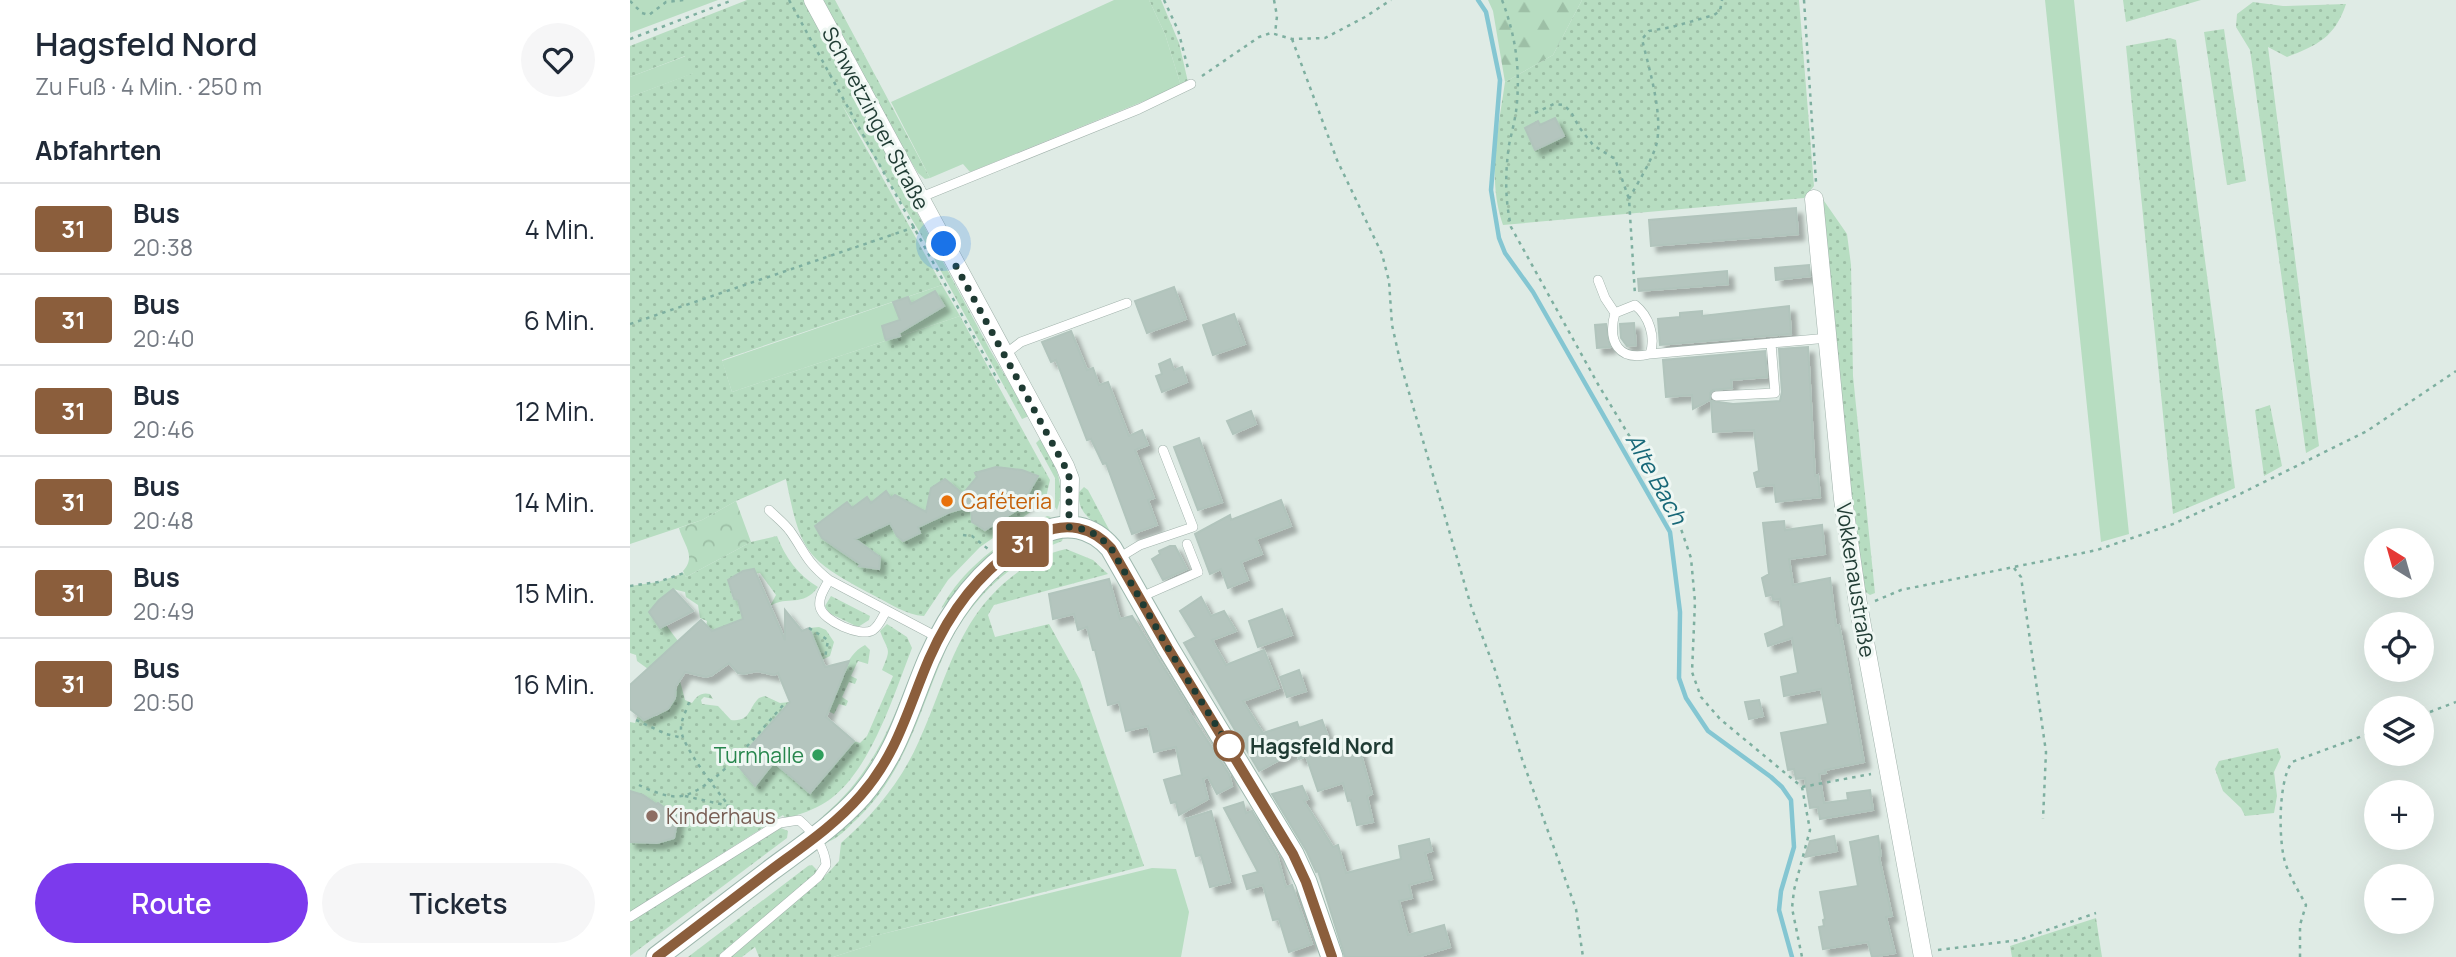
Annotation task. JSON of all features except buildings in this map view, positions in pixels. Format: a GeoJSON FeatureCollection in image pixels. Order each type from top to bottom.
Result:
{"type":"FeatureCollection","features":[{"type":"Feature","properties":{"kind":"main road"},"geometry":{"type":"LineString","coordinates":[[657,957],[815,837],[853,804],[888,759],[900,736],[939,638],[965,596],[993,566],[1033,538],[1056,528],[1080,527],[1104,540],[1117,559],[1288,844],[1306,882],[1332,957]]}},
{"type":"Feature","properties":{"kind":"street","name":"Schwetzinger Straße"},"geometry":{"type":"LineString","coordinates":[[813,0],[919,198],[923,224],[1004,355],[1069,474],[1069,527]]}},
{"type":"Feature","properties":{"kind":"street","name":"Vokkenaustraße"},"geometry":{"type":"LineString","coordinates":[[1814,199],[1843,499],[1858,604],[1922,955]]}},
{"type":"Feature","properties":{"kind":"lane"},"geometry":{"type":"LineString","coordinates":[[919,198],[1139,109],[1191,83]]}},
{"type":"Feature","properties":{"kind":"lane"},"geometry":{"type":"LineString","coordinates":[[1598,280],[1615,313]]}},
{"type":"Feature","properties":{"kind":"lane"},"geometry":{"type":"LineString","coordinates":[[1004,355],[1021,342],[1127,303]]}},
{"type":"Feature","properties":{"kind":"lane"},"geometry":{"type":"LineString","coordinates":[[1650,354],[1653,346],[1648,320],[1643,311],[1636,305],[1624,307],[1615,313],[1612,325],[1616,347],[1626,355],[1642,356],[1828,338]]}},
{"type":"Feature","properties":{"kind":"lane"},"geometry":{"type":"LineString","coordinates":[[1716,396],[1775,393],[1772,344]]}},
{"type":"Feature","properties":{"kind":"lane"},"geometry":{"type":"LineString","coordinates":[[1117,559],[1140,545],[1193,527],[1163,450]]}},
{"type":"Feature","properties":{"kind":"lane"},"geometry":{"type":"LineString","coordinates":[[769,510],[789,531],[816,570],[829,580],[939,638]]}},
{"type":"Feature","properties":{"kind":"lane"},"geometry":{"type":"LineString","coordinates":[[1139,598],[1198,572],[1187,544]]}},
{"type":"Feature","properties":{"kind":"lane"},"geometry":{"type":"LineString","coordinates":[[829,580],[820,597],[820,608],[825,617],[856,632],[870,633],[886,611]]}},
{"type":"Feature","properties":{"kind":"lane"},"geometry":{"type":"LineString","coordinates":[[630,917],[780,823],[799,820],[824,851],[826,865],[818,877],[724,957]]}},
{"type":"Feature","properties":{"kind":"path"},"geometry":{"type":"LineString","coordinates":[[630,1],[642,13],[649,15],[666,2],[684,0]]}},
{"type":"Feature","properties":{"kind":"path"},"geometry":{"type":"LineString","coordinates":[[630,39],[732,0]]}},
{"type":"Feature","properties":{"kind":"path"},"geometry":{"type":"LineString","coordinates":[[789,0],[923,224],[1001,386]]}},
{"type":"Feature","properties":{"kind":"path"},"geometry":{"type":"LineString","coordinates":[[1164,0],[1178,30],[1191,83],[1259,37],[1275,34],[1292,39],[1325,38],[1365,18],[1391,0]]}},
{"type":"Feature","properties":{"kind":"path"},"geometry":{"type":"LineString","coordinates":[[1274,0],[1277,16],[1275,34]]}},
{"type":"Feature","properties":{"kind":"path"},"geometry":{"type":"LineString","coordinates":[[1502,0],[1511,24],[1518,64],[1517,105],[1505,177],[1506,204],[1511,227],[1599,386],[1667,498],[1680,526],[1691,558],[1696,602],[1692,672],[1701,697],[1720,719],[1802,787],[1810,830],[1792,908],[1801,957]]}},
{"type":"Feature","properties":{"kind":"path"},"geometry":{"type":"LineString","coordinates":[[1629,199],[1656,147],[1658,134],[1655,97],[1642,39],[1649,31],[1714,15],[1720,11],[1722,0]]}},
{"type":"Feature","properties":{"kind":"path"},"geometry":{"type":"LineString","coordinates":[[1804,0],[1817,188],[1814,199]]}},
{"type":"Feature","properties":{"kind":"path"},"geometry":{"type":"LineString","coordinates":[[1292,39],[1337,160],[1382,254],[1389,281],[1392,325],[1405,377],[1471,606],[1576,909],[1583,957]]}},
{"type":"Feature","properties":{"kind":"path"},"geometry":{"type":"LineString","coordinates":[[1535,113],[1554,104],[1564,105],[1571,111],[1593,145],[1615,159],[1629,199],[1636,305]]}},
{"type":"Feature","properties":{"kind":"path"},"geometry":{"type":"LineString","coordinates":[[630,324],[923,224]]}},
{"type":"Feature","properties":{"kind":"path"},"geometry":{"type":"LineString","coordinates":[[1858,604],[1880,600],[1901,590],[2097,550],[2173,524],[2367,431],[2456,371]]}},
{"type":"Feature","properties":{"kind":"path"},"geometry":{"type":"LineString","coordinates":[[963,535],[972,536],[988,549]]}},
{"type":"Feature","properties":{"kind":"path"},"geometry":{"type":"LineString","coordinates":[[981,556],[997,543]]}},
{"type":"Feature","properties":{"kind":"path"},"geometry":{"type":"LineString","coordinates":[[2013,567],[2021,577],[2046,752],[2043,819]]}},
{"type":"Feature","properties":{"kind":"path"},"geometry":{"type":"LineString","coordinates":[[630,586],[658,582],[684,573]]}},
{"type":"Feature","properties":{"kind":"path"},"geometry":{"type":"LineString","coordinates":[[809,628],[830,639],[825,658]]}},
{"type":"Feature","properties":{"kind":"path"},"geometry":{"type":"LineString","coordinates":[[639,785],[655,793],[685,796],[732,807],[710,781],[683,738],[681,727],[689,702]]}},
{"type":"Feature","properties":{"kind":"path"},"geometry":{"type":"LineString","coordinates":[[685,796],[710,781],[735,758],[786,702]]}},
{"type":"Feature","properties":{"kind":"path"},"geometry":{"type":"LineString","coordinates":[[2434,710],[2456,702]]}},
{"type":"Feature","properties":{"kind":"path"},"geometry":{"type":"LineString","coordinates":[[636,720],[666,734],[683,738]]}},
{"type":"Feature","properties":{"kind":"path"},"geometry":{"type":"LineString","coordinates":[[2300,957],[2300,925],[2306,905],[2282,852],[2286,771],[2292,762],[2364,735]]}},
{"type":"Feature","properties":{"kind":"path"},"geometry":{"type":"LineString","coordinates":[[1802,787],[1889,771]]}},
{"type":"Feature","properties":{"kind":"path"},"geometry":{"type":"LineString","coordinates":[[1922,955],[2019,940],[2096,913]]}},
{"type":"Feature","properties":{"kind":"green space"},"geometry":{"type":"Polygon","coordinates":[[[630,0],[718,0],[630,33],[630,0]]]}},
{"type":"Feature","properties":{"kind":"green space"},"geometry":{"type":"Polygon","coordinates":[[[747,0],[804,0],[990,350],[1029,416],[1022,419],[919,231],[841,103],[942,285],[722,360],[732,392],[960,316],[1050,480],[1045,502],[980,547],[948,580],[924,616],[891,605],[820,562],[802,539],[786,479],[736,501],[702,520],[630,544],[630,97],[693,73],[685,56],[630,77],[630,46],[747,0]]]}},
{"type":"Feature","properties":{"kind":"green space"},"geometry":{"type":"Polygon","coordinates":[[[823,0],[835,0],[930,178],[925,179],[918,173],[907,155],[823,0]]]}},
{"type":"Feature","properties":{"kind":"green space"},"geometry":{"type":"Polygon","coordinates":[[[1114,0],[1149,0],[1165,34],[1181,86],[970,172],[963,164],[930,178],[891,102],[1114,0]]]}},
{"type":"Feature","properties":{"kind":"green space"},"geometry":{"type":"Polygon","coordinates":[[[1149,0],[1161,0],[1179,43],[1188,82],[1181,86],[1165,34],[1149,0]]]}},
{"type":"Feature","properties":{"kind":"green space"},"geometry":{"type":"Polygon","coordinates":[[[1488,0],[1582,0],[1553,55],[1505,82],[1493,11],[1488,0]]]}},
{"type":"Feature","properties":{"kind":"green space"},"geometry":{"type":"Polygon","coordinates":[[[1582,0],[1799,0],[1814,186],[1804,198],[1503,225],[1498,208],[1495,154],[1505,82],[1553,55],[1582,0]]]}},
{"type":"Feature","properties":{"kind":"green space"},"geometry":{"type":"Polygon","coordinates":[[[2045,0],[2074,0],[2129,534],[2101,542],[2045,0]]]}},
{"type":"Feature","properties":{"kind":"green space"},"geometry":{"type":"Polygon","coordinates":[[[2123,0],[2201,0],[2126,22],[2123,0]]]}},
{"type":"Feature","properties":{"kind":"green space"},"geometry":{"type":"Polygon","coordinates":[[[2253,2],[2283,6],[2346,4],[2331,32],[2316,44],[2287,57],[2268,47],[2319,446],[2306,453],[2250,50],[2236,27],[2237,14],[2253,2]]]}},
{"type":"Feature","properties":{"kind":"green space"},"geometry":{"type":"Polygon","coordinates":[[[2224,29],[2246,181],[2227,185],[2204,32],[2224,29]]]}},
{"type":"Feature","properties":{"kind":"green space"},"geometry":{"type":"Polygon","coordinates":[[[2170,38],[2176,40],[2235,488],[2173,514],[2126,46],[2170,38]]]}},
{"type":"Feature","properties":{"kind":"green space"},"geometry":{"type":"Polygon","coordinates":[[[686,56],[694,73],[630,97],[630,77],[686,56]]]}},
{"type":"Feature","properties":{"kind":"green space"},"geometry":{"type":"Polygon","coordinates":[[[1822,198],[1847,234],[1851,265],[1853,376],[1875,593],[1870,595],[1864,591],[1849,475],[1822,198]]]}},
{"type":"Feature","properties":{"kind":"green space"},"geometry":{"type":"Polygon","coordinates":[[[942,285],[960,316],[732,392],[722,361],[942,285]]]}},
{"type":"Feature","properties":{"kind":"green space"},"geometry":{"type":"Polygon","coordinates":[[[2270,405],[2282,466],[2264,476],[2255,410],[2270,405]]]}},
{"type":"Feature","properties":{"kind":"green space"},"geometry":{"type":"Polygon","coordinates":[[[1041,438],[1059,481],[1060,500],[1057,510],[1055,478],[1036,443],[1041,438]]]}},
{"type":"Feature","properties":{"kind":"green space"},"geometry":{"type":"Polygon","coordinates":[[[1084,487],[1113,537],[1090,519],[1081,508],[1079,492],[1084,487]]]}},
{"type":"Feature","properties":{"kind":"green space"},"geometry":{"type":"Polygon","coordinates":[[[736,501],[751,542],[686,577],[683,571],[689,555],[679,528],[702,520],[736,501]]]}},
{"type":"Feature","properties":{"kind":"green space"},"geometry":{"type":"Polygon","coordinates":[[[1047,516],[1051,517],[1027,532],[941,609],[973,567],[1001,543],[1047,516]]]}},
{"type":"Feature","properties":{"kind":"green space"},"geometry":{"type":"Polygon","coordinates":[[[777,536],[793,565],[818,587],[807,597],[770,606],[776,595],[760,573],[755,574],[754,569],[743,571],[728,581],[733,599],[738,600],[743,619],[705,634],[707,621],[700,618],[698,605],[686,597],[685,592],[673,589],[649,612],[660,628],[666,625],[678,641],[648,669],[637,661],[636,655],[630,653],[630,586],[658,582],[684,573],[686,577],[751,542],[777,536]]]}},
{"type":"Feature","properties":{"kind":"green space"},"geometry":{"type":"Polygon","coordinates":[[[1063,538],[1008,571],[979,599],[945,652],[910,740],[887,782],[856,820],[839,836],[827,842],[931,676],[958,621],[999,573],[1044,542],[1063,538]]]}},
{"type":"Feature","properties":{"kind":"green space"},"geometry":{"type":"Polygon","coordinates":[[[1066,549],[1093,560],[1108,574],[994,605],[988,615],[995,637],[1049,624],[1080,680],[1144,866],[871,937],[871,945],[833,957],[759,957],[755,947],[742,957],[731,957],[829,872],[839,861],[841,843],[865,821],[895,784],[919,741],[956,649],[981,608],[997,589],[1024,568],[1046,555],[1066,549]]]}},
{"type":"Feature","properties":{"kind":"green space"},"geometry":{"type":"Polygon","coordinates":[[[831,596],[870,616],[869,620],[858,627],[829,613],[825,606],[831,596]]]}},
{"type":"Feature","properties":{"kind":"green space"},"geometry":{"type":"Polygon","coordinates":[[[887,624],[907,637],[912,648],[879,732],[868,753],[842,789],[812,810],[786,819],[783,815],[630,912],[630,722],[635,723],[638,715],[657,716],[669,707],[680,681],[685,700],[692,703],[700,695],[710,694],[713,699],[704,697],[702,704],[718,706],[731,720],[746,717],[755,702],[765,696],[780,703],[790,702],[738,760],[740,768],[755,785],[774,762],[810,793],[854,741],[860,743],[867,736],[893,676],[882,670],[888,650],[880,631],[887,624]]]}},
{"type":"Feature","properties":{"kind":"green space"},"geometry":{"type":"Polygon","coordinates":[[[819,627],[826,630],[834,642],[830,656],[822,660],[809,628],[819,627]]]}},
{"type":"Feature","properties":{"kind":"green space"},"geometry":{"type":"Polygon","coordinates":[[[865,645],[870,650],[868,664],[858,661],[851,676],[857,679],[855,684],[849,682],[842,697],[848,701],[846,706],[839,704],[834,714],[828,711],[846,665],[865,645]]]}},
{"type":"Feature","properties":{"kind":"green space"},"geometry":{"type":"Polygon","coordinates":[[[918,656],[914,676],[874,766],[831,815],[823,816],[842,799],[870,762],[891,722],[918,656]]]}},
{"type":"Feature","properties":{"kind":"green space"},"geometry":{"type":"Polygon","coordinates":[[[2278,748],[2281,757],[2274,772],[2277,796],[2274,813],[2245,816],[2241,808],[2223,791],[2215,769],[2219,761],[2278,748]]]}},
{"type":"Feature","properties":{"kind":"green space"},"geometry":{"type":"Polygon","coordinates":[[[781,828],[788,831],[787,838],[630,956],[630,921],[781,828]]]}},
{"type":"Feature","properties":{"kind":"green space"},"geometry":{"type":"Polygon","coordinates":[[[812,865],[817,870],[815,874],[719,957],[688,957],[808,866],[812,865]]]}},
{"type":"Feature","properties":{"kind":"green space"},"geometry":{"type":"Polygon","coordinates":[[[1152,868],[1176,869],[1189,912],[1181,957],[833,957],[871,945],[870,937],[1152,868]]]}},
{"type":"Feature","properties":{"kind":"green space"},"geometry":{"type":"Polygon","coordinates":[[[2096,918],[2102,957],[2012,957],[2010,946],[2096,918]]]}},
{"type":"Feature","properties":{"kind":"waterway","name":"Alte Bach"},"geometry":{"type":"LineString","coordinates":[[1478,0],[1486,12],[1500,80],[1491,190],[1499,238],[1505,253],[1533,292],[1670,532],[1680,612],[1679,678],[1686,698],[1708,731],[1771,777],[1791,800],[1794,847],[1781,891],[1779,910],[1792,957]]}},
{"type":"Feature","properties":{"kind":"bus line","name":"31"},"geometry":{"type":"LineString","coordinates":[[657,957],[832,825],[846,811],[888,759],[900,736],[939,638],[952,613],[965,596],[993,566],[1019,546],[1045,532],[1069,527],[1089,530],[1111,548],[1168,648],[1293,854],[1306,882],[1332,957]]}},
{"type":"Feature","properties":{"kind":"place","name":"Caféteria"},"geometry":{"type":"Point","coordinates":[947,501]}},
{"type":"Feature","properties":{"kind":"place","name":"Hagsfeld Nord"},"geometry":{"type":"Point","coordinates":[1229,746]}},
{"type":"Feature","properties":{"kind":"place","name":"Turnhalle"},"geometry":{"type":"Point","coordinates":[818,755]}},
{"type":"Feature","properties":{"kind":"place","name":"Kinderhaus"},"geometry":{"type":"Point","coordinates":[652,816]}},
{"type":"Feature","properties":{"kind":"route"},"geometry":{"type":"LineString","coordinates":[[944,244],[1069,474],[1069,527],[1089,530],[1111,548],[1168,648],[1229,746]]}}]}
